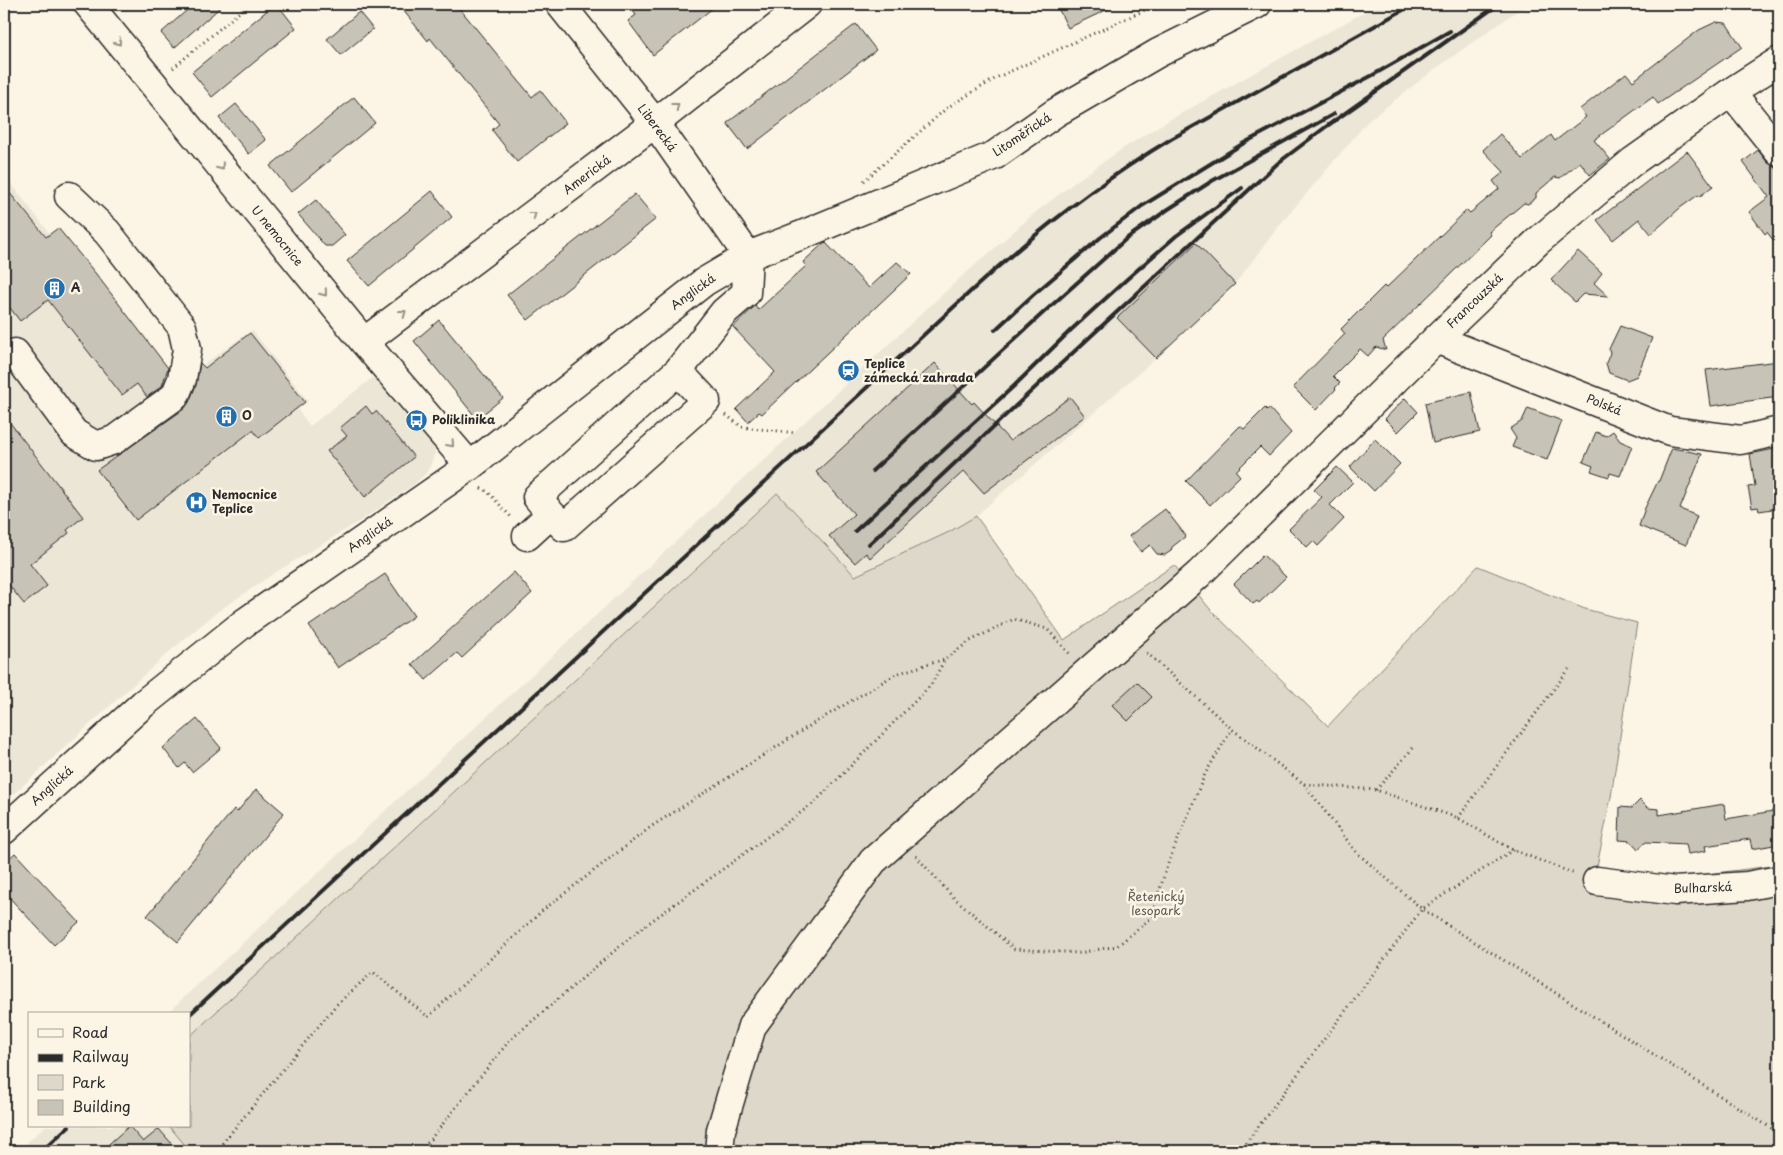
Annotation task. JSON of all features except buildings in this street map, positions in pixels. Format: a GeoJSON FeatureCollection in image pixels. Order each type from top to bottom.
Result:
{"type":"FeatureCollection","features":[{"type":"Feature","properties":{"kind":"street","name":"U nemocnice"},"geometry":{"type":"LineString","coordinates":[[88,4],[364,342],[470,466]]}},
{"type":"Feature","properties":{"kind":"street","name":"Liberecká"},"geometry":{"type":"LineString","coordinates":[[560,4],[655,123],[748,256]]}},
{"type":"Feature","properties":{"kind":"street","name":"Americká"},"geometry":{"type":"LineString","coordinates":[[364,342],[655,123],[807,4]]}},
{"type":"Feature","properties":{"kind":"street","name":"Litoměřická"},"geometry":{"type":"LineString","coordinates":[[748,256],[995,155],[1055,112],[1149,58],[1257,4]]}},
{"type":"Feature","properties":{"kind":"street","name":"Francouzská"},"geometry":{"type":"LineString","coordinates":[[719,1151],[721,1130],[752,1026],[874,861],[1198,574],[1536,242],[1632,162],[1731,92],[1779,61]]}},
{"type":"Feature","properties":{"kind":"street"},"geometry":{"type":"LineString","coordinates":[[1731,92],[1779,152]]}},
{"type":"Feature","properties":{"kind":"street"},"geometry":{"type":"LineString","coordinates":[[15,353],[74,433],[96,446],[114,440],[175,396],[182,379],[187,349],[182,326],[107,232],[69,196]]}},
{"type":"Feature","properties":{"kind":"street"},"geometry":{"type":"LineString","coordinates":[[678,371],[706,401],[564,527],[537,497],[678,371],[724,312],[746,293],[748,256]]}},
{"type":"Feature","properties":{"kind":"street","name":"Anglická"},"geometry":{"type":"LineString","coordinates":[[4,830],[143,704],[244,623],[470,466],[704,282],[748,256]]}},
{"type":"Feature","properties":{"kind":"street","name":"Polská"},"geometry":{"type":"LineString","coordinates":[[1436,339],[1670,431],[1741,440],[1779,431]]}},
{"type":"Feature","properties":{"kind":"street"},"geometry":{"type":"LineString","coordinates":[[528,536],[551,514]]}},
{"type":"Feature","properties":{"kind":"street","name":"Bulharská"},"geometry":{"type":"LineString","coordinates":[[1597,881],[1675,891],[1747,886],[1779,880]]}},
{"type":"Feature","properties":{"kind":"path"},"geometry":{"type":"LineString","coordinates":[[154,85],[249,4]]}},
{"type":"Feature","properties":{"kind":"path"},"geometry":{"type":"LineString","coordinates":[[860,185],[948,108],[990,82],[1158,4]]}},
{"type":"Feature","properties":{"kind":"path"},"geometry":{"type":"LineString","coordinates":[[706,401],[742,427],[796,433]]}},
{"type":"Feature","properties":{"kind":"path"},"geometry":{"type":"LineString","coordinates":[[488,492],[528,536]]}},
{"type":"Feature","properties":{"kind":"path"},"geometry":{"type":"LineString","coordinates":[[216,1151],[336,1005],[374,972],[428,1016],[543,910],[652,826],[811,725],[896,674],[945,659],[970,642],[1014,619],[1046,629],[1086,673]]}},
{"type":"Feature","properties":{"kind":"path"},"geometry":{"type":"LineString","coordinates":[[1128,636],[1232,729],[1304,784],[1357,854],[1422,909],[1779,1133]]}},
{"type":"Feature","properties":{"kind":"path"},"geometry":{"type":"LineString","coordinates":[[422,1151],[510,1040],[638,930],[814,803],[931,685],[945,659]]}},
{"type":"Feature","properties":{"kind":"path"},"geometry":{"type":"LineString","coordinates":[[1458,818],[1569,669]]}},
{"type":"Feature","properties":{"kind":"path"},"geometry":{"type":"LineString","coordinates":[[899,838],[952,896],[1014,949],[1079,953],[1117,946],[1151,918],[1167,866],[1205,774],[1232,729]]}},
{"type":"Feature","properties":{"kind":"path"},"geometry":{"type":"LineString","coordinates":[[1376,790],[1414,748]]}},
{"type":"Feature","properties":{"kind":"path"},"geometry":{"type":"LineString","coordinates":[[1304,784],[1376,790],[1458,818],[1513,850],[1592,881],[1597,881]]}},
{"type":"Feature","properties":{"kind":"path"},"geometry":{"type":"LineString","coordinates":[[1240,1151],[1422,909],[1513,850]]}},
{"type":"Feature","properties":{"kind":"shaded area"},"geometry":{"type":"Polygon","coordinates":[[[1379,4],[1527,4],[1435,69],[1368,121],[1278,227],[1235,284],[1156,358],[976,516],[949,532],[855,576],[776,493],[190,1036],[190,1012],[168,1012],[959,279],[1036,212],[1079,179],[1162,124],[1379,4]]]}},
{"type":"Feature","properties":{"kind":"shaded area","name":"Nemocnice Teplice"},"geometry":{"type":"Polygon","coordinates":[[[4,174],[169,389],[252,330],[308,401],[298,410],[310,426],[376,375],[432,444],[435,453],[428,471],[416,483],[217,612],[169,652],[4,803],[4,174]]]}},
{"type":"Feature","properties":{"kind":"shaded area"},"geometry":{"type":"Polygon","coordinates":[[[43,1128],[171,1128],[190,1150],[190,1151],[18,1151],[43,1128]]]}},
{"type":"Feature","properties":{"kind":"green space","name":"Řetenický lesopark"},"geometry":{"type":"Polygon","coordinates":[[[777,493],[855,576],[949,532],[976,516],[1064,640],[1174,565],[1210,609],[1328,726],[1478,566],[1585,609],[1637,623],[1611,797],[1597,866],[1675,878],[1779,865],[1779,1151],[190,1151],[171,1128],[190,1128],[190,1036],[777,493]]]}},
{"type":"Feature","properties":{"kind":"railway"},"geometry":{"type":"LineString","coordinates":[[190,1014],[970,292],[1042,230],[1092,191],[1171,139],[1414,4]]}},
{"type":"Feature","properties":{"kind":"railway"},"geometry":{"type":"LineString","coordinates":[[869,544],[1278,163],[1499,4]]}},
{"type":"Feature","properties":{"kind":"railway"},"geometry":{"type":"LineString","coordinates":[[995,330],[1100,238],[1142,206],[1244,143],[1373,75],[1450,31]]}},
{"type":"Feature","properties":{"kind":"railway"},"geometry":{"type":"LineString","coordinates":[[872,471],[1126,239],[1212,181],[1334,114]]}},
{"type":"Feature","properties":{"kind":"railway"},"geometry":{"type":"LineString","coordinates":[[855,531],[1014,386],[1127,279],[1176,236],[1242,188]]}},
{"type":"Feature","properties":{"kind":"railway"},"geometry":{"type":"LineString","coordinates":[[42,1151],[67,1128]]}},
{"type":"Feature","properties":{"kind":"place","name":"A"},"geometry":{"type":"Point","coordinates":[55,288]}},
{"type":"Feature","properties":{"kind":"place","name":"Teplice zámecká zahrada"},"geometry":{"type":"Point","coordinates":[848,371]}},
{"type":"Feature","properties":{"kind":"place","name":"O"},"geometry":{"type":"Point","coordinates":[226,416]}},
{"type":"Feature","properties":{"kind":"place","name":"Poliklinika"},"geometry":{"type":"Point","coordinates":[416,420]}},
{"type":"Feature","properties":{"kind":"place","name":"Nemocnice Teplice"},"geometry":{"type":"Point","coordinates":[196,502]}}]}
